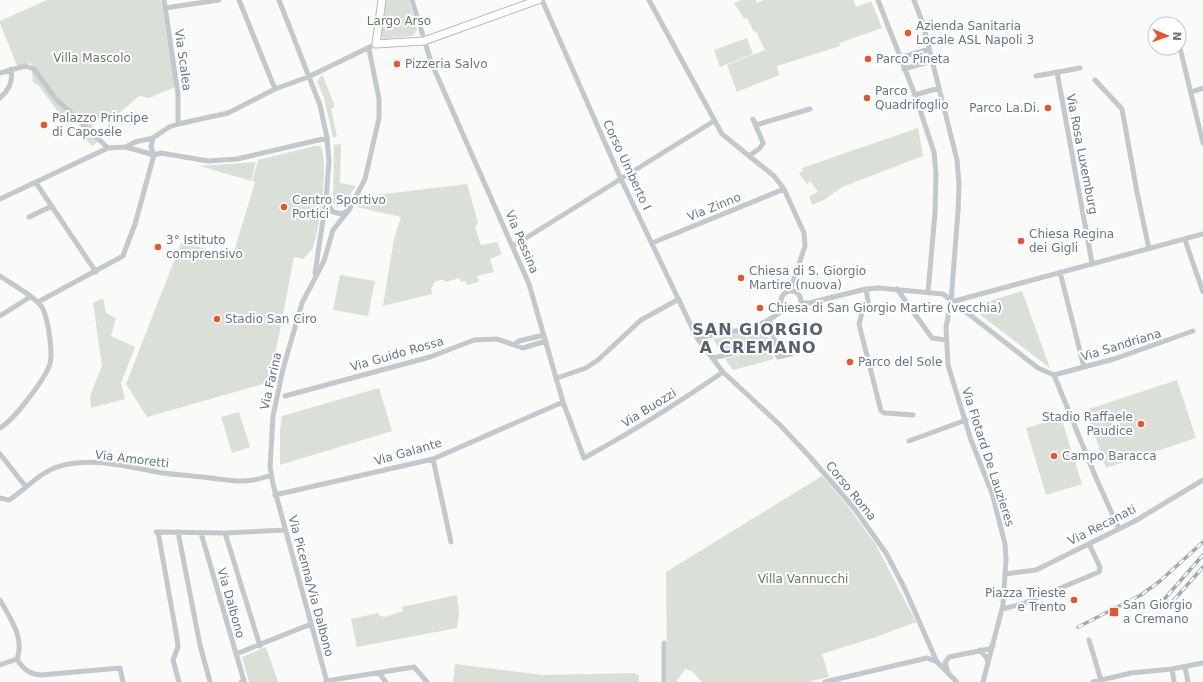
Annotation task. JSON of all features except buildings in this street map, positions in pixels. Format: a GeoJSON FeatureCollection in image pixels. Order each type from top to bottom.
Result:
{"type":"FeatureCollection","features":[{"type":"Feature","properties":{"kind":"main road"},"geometry":{"type":"LineString","coordinates":[[382,0],[376,44],[424,41],[538,0]]}},
{"type":"Feature","properties":{"kind":"street","name":"Via Scalea"},"geometry":{"type":"LineString","coordinates":[[164,0],[178,94],[178,124]]}},
{"type":"Feature","properties":{"kind":"street"},"geometry":{"type":"LineString","coordinates":[[165,8],[219,0]]}},
{"type":"Feature","properties":{"kind":"street"},"geometry":{"type":"LineString","coordinates":[[239,0],[275,89]]}},
{"type":"Feature","properties":{"kind":"street","name":"Via Farina"},"geometry":{"type":"LineString","coordinates":[[279,0],[320,105],[327,138],[329,161],[326,200],[315,276]]}},
{"type":"Feature","properties":{"kind":"street"},"geometry":{"type":"LineString","coordinates":[[412,0],[424,41]]}},
{"type":"Feature","properties":{"kind":"street","name":"Corso Umberto I"},"geometry":{"type":"LineString","coordinates":[[542,0],[621,179],[678,299],[697,338],[713,358]]}},
{"type":"Feature","properties":{"kind":"street"},"geometry":{"type":"LineString","coordinates":[[649,0],[675,45],[722,134],[774,176],[784,189],[804,233],[805,246],[790,291],[785,293],[782,298],[784,308]]}},
{"type":"Feature","properties":{"kind":"street"},"geometry":{"type":"LineString","coordinates":[[878,0],[915,95],[934,152],[936,174],[928,292]]}},
{"type":"Feature","properties":{"kind":"street","name":"Via Flotard De Lauzieres"},"geometry":{"type":"LineString","coordinates":[[914,0],[929,49],[957,160],[959,184],[951,302],[946,327],[948,365],[997,511],[1005,544],[1005,574],[1002,609],[983,682]]}},
{"type":"Feature","properties":{"kind":"street","name":"Via Pessina"},"geometry":{"type":"LineString","coordinates":[[424,41],[431,62],[529,284],[563,402],[584,458]]}},
{"type":"Feature","properties":{"kind":"street"},"geometry":{"type":"LineString","coordinates":[[126,147],[135,142],[153,138],[169,127],[178,124],[228,113],[275,89],[308,77],[369,49],[376,44]]}},
{"type":"Feature","properties":{"kind":"street","name":"Via Farina"},"geometry":{"type":"LineString","coordinates":[[276,494],[271,475],[273,416],[281,375],[302,303],[324,261],[333,230],[349,210],[365,179],[379,118],[379,99],[369,49]]}},
{"type":"Feature","properties":{"kind":"street"},"geometry":{"type":"LineString","coordinates":[[900,58],[929,49]]}},
{"type":"Feature","properties":{"kind":"street"},"geometry":{"type":"LineString","coordinates":[[1183,56],[1203,143]]}},
{"type":"Feature","properties":{"kind":"street"},"geometry":{"type":"LineString","coordinates":[[904,70],[932,61]]}},
{"type":"Feature","properties":{"kind":"street"},"geometry":{"type":"LineString","coordinates":[[0,73],[25,66],[34,69],[55,98],[108,148]]}},
{"type":"Feature","properties":{"kind":"street"},"geometry":{"type":"LineString","coordinates":[[1036,76],[1080,68]]}},
{"type":"Feature","properties":{"kind":"street"},"geometry":{"type":"LineString","coordinates":[[0,98],[8,89],[12,78],[12,70]]}},
{"type":"Feature","properties":{"kind":"street","name":"Via Rosa Luxemburg"},"geometry":{"type":"LineString","coordinates":[[1057,72],[1092,263]]}},
{"type":"Feature","properties":{"kind":"street"},"geometry":{"type":"LineString","coordinates":[[1095,80],[1122,109],[1149,249]]}},
{"type":"Feature","properties":{"kind":"street"},"geometry":{"type":"LineString","coordinates":[[915,95],[939,88]]}},
{"type":"Feature","properties":{"kind":"street"},"geometry":{"type":"LineString","coordinates":[[1191,92],[1203,88]]}},
{"type":"Feature","properties":{"kind":"street"},"geometry":{"type":"LineString","coordinates":[[756,125],[810,110]]}},
{"type":"Feature","properties":{"kind":"street"},"geometry":{"type":"LineString","coordinates":[[749,156],[760,148],[763,143],[753,119]]}},
{"type":"Feature","properties":{"kind":"street"},"geometry":{"type":"LineString","coordinates":[[513,246],[714,121]]}},
{"type":"Feature","properties":{"kind":"street"},"geometry":{"type":"LineString","coordinates":[[38,302],[96,272],[123,256],[135,224],[154,155],[151,147],[153,138]]}},
{"type":"Feature","properties":{"kind":"street"},"geometry":{"type":"LineString","coordinates":[[0,200],[108,148],[126,147],[154,155],[161,153],[208,161],[237,159],[327,138]]}},
{"type":"Feature","properties":{"kind":"street"},"geometry":{"type":"LineString","coordinates":[[36,183],[96,272]]}},
{"type":"Feature","properties":{"kind":"street","name":"Via Zinno"},"geometry":{"type":"LineString","coordinates":[[652,243],[784,189]]}},
{"type":"Feature","properties":{"kind":"street"},"geometry":{"type":"LineString","coordinates":[[326,200],[328,206],[333,212],[342,214],[349,210]]}},
{"type":"Feature","properties":{"kind":"street"},"geometry":{"type":"LineString","coordinates":[[29,217],[52,206]]}},
{"type":"Feature","properties":{"kind":"street"},"geometry":{"type":"LineString","coordinates":[[951,302],[1203,234]]}},
{"type":"Feature","properties":{"kind":"street"},"geometry":{"type":"LineString","coordinates":[[1185,240],[1203,292]]}},
{"type":"Feature","properties":{"kind":"street"},"geometry":{"type":"LineString","coordinates":[[1060,272],[1084,367]]}},
{"type":"Feature","properties":{"kind":"street"},"geometry":{"type":"LineString","coordinates":[[0,276],[38,302],[44,310],[50,349],[49,366],[16,415],[0,428]]}},
{"type":"Feature","properties":{"kind":"street"},"geometry":{"type":"LineString","coordinates":[[801,303],[809,303],[866,289],[897,289],[928,292],[946,296],[951,302],[1038,368],[1054,375],[1096,478],[1119,529]]}},
{"type":"Feature","properties":{"kind":"street"},"geometry":{"type":"LineString","coordinates":[[866,289],[869,307],[862,313],[859,324],[881,411],[885,413],[913,415]]}},
{"type":"Feature","properties":{"kind":"street"},"geometry":{"type":"LineString","coordinates":[[897,289],[932,338],[946,340]]}},
{"type":"Feature","properties":{"kind":"street"},"geometry":{"type":"LineString","coordinates":[[784,308],[788,310],[796,309],[801,303],[800,296],[790,291]]}},
{"type":"Feature","properties":{"kind":"street"},"geometry":{"type":"LineString","coordinates":[[0,316],[30,297]]}},
{"type":"Feature","properties":{"kind":"street"},"geometry":{"type":"LineString","coordinates":[[557,378],[586,368],[598,360],[641,320],[678,299]]}},
{"type":"Feature","properties":{"kind":"street"},"geometry":{"type":"LineString","coordinates":[[697,338],[764,324],[784,308]]}},
{"type":"Feature","properties":{"kind":"street"},"geometry":{"type":"LineString","coordinates":[[770,320],[778,357],[790,354]]}},
{"type":"Feature","properties":{"kind":"street","name":"Via Sandriana"},"geometry":{"type":"LineString","coordinates":[[1054,375],[1147,348],[1193,331]]}},
{"type":"Feature","properties":{"kind":"street"},"geometry":{"type":"LineString","coordinates":[[514,345],[519,341],[544,335]]}},
{"type":"Feature","properties":{"kind":"street","name":"Via Guido Rossa"},"geometry":{"type":"LineString","coordinates":[[285,396],[430,357],[474,340],[497,339],[523,348],[546,342]]}},
{"type":"Feature","properties":{"kind":"street"},"geometry":{"type":"LineString","coordinates":[[713,358],[775,343]]}},
{"type":"Feature","properties":{"kind":"street","name":"Corso Roma"},"geometry":{"type":"LineString","coordinates":[[713,358],[723,372],[790,435],[854,508],[886,553],[904,587],[937,662]]}},
{"type":"Feature","properties":{"kind":"street","name":"Via Buozzi"},"geometry":{"type":"LineString","coordinates":[[584,458],[623,436],[723,372]]}},
{"type":"Feature","properties":{"kind":"street","name":"Via Galante"},"geometry":{"type":"LineString","coordinates":[[276,494],[433,459],[563,402]]}},
{"type":"Feature","properties":{"kind":"street"},"geometry":{"type":"LineString","coordinates":[[910,441],[966,420]]}},
{"type":"Feature","properties":{"kind":"street"},"geometry":{"type":"LineString","coordinates":[[0,454],[26,487]]}},
{"type":"Feature","properties":{"kind":"street"},"geometry":{"type":"LineString","coordinates":[[433,459],[452,542]]}},
{"type":"Feature","properties":{"kind":"street","name":"Via Amoretti"},"geometry":{"type":"LineString","coordinates":[[0,498],[9,500],[55,467],[68,464],[100,462],[165,473],[238,481],[257,481],[271,475]]}},
{"type":"Feature","properties":{"kind":"street","name":"Via Recanati"},"geometry":{"type":"LineString","coordinates":[[1005,574],[1036,570],[1119,529],[1203,480]]}},
{"type":"Feature","properties":{"kind":"street","name":"Via Picenna/Via Dalbono"},"geometry":{"type":"LineString","coordinates":[[276,494],[326,682]]}},
{"type":"Feature","properties":{"kind":"street"},"geometry":{"type":"LineString","coordinates":[[179,682],[173,660],[178,647],[177,638],[157,532],[225,533],[285,530]]}},
{"type":"Feature","properties":{"kind":"street"},"geometry":{"type":"LineString","coordinates":[[178,532],[200,645],[210,682]]}},
{"type":"Feature","properties":{"kind":"street","name":"Via Dalbono"},"geometry":{"type":"LineString","coordinates":[[201,533],[236,654],[260,646],[311,624]]}},
{"type":"Feature","properties":{"kind":"street","name":"Via Dalbono"},"geometry":{"type":"LineString","coordinates":[[225,533],[260,646]]}},
{"type":"Feature","properties":{"kind":"street"},"geometry":{"type":"LineString","coordinates":[[1002,609],[1022,604],[1099,572],[1100,567],[1089,544]]}},
{"type":"Feature","properties":{"kind":"street"},"geometry":{"type":"LineString","coordinates":[[0,600],[16,631],[20,644],[17,659],[21,666],[32,674],[54,674],[120,668],[124,682]]}},
{"type":"Feature","properties":{"kind":"street"},"geometry":{"type":"LineString","coordinates":[[1089,640],[1100,680]]}},
{"type":"Feature","properties":{"kind":"street"},"geometry":{"type":"LineString","coordinates":[[664,643],[664,682]]}},
{"type":"Feature","properties":{"kind":"street"},"geometry":{"type":"LineString","coordinates":[[948,672],[945,663],[949,657],[989,649],[993,646]]}},
{"type":"Feature","properties":{"kind":"street"},"geometry":{"type":"LineString","coordinates":[[980,650],[983,652],[988,664]]}},
{"type":"Feature","properties":{"kind":"street"},"geometry":{"type":"LineString","coordinates":[[236,654],[244,681],[240,682]]}},
{"type":"Feature","properties":{"kind":"street"},"geometry":{"type":"LineString","coordinates":[[825,682],[927,658],[937,662],[956,682]]}},
{"type":"Feature","properties":{"kind":"street"},"geometry":{"type":"LineString","coordinates":[[0,665],[17,659]]}},
{"type":"Feature","properties":{"kind":"street"},"geometry":{"type":"LineString","coordinates":[[1093,682],[1131,673],[1172,669],[1203,663]]}},
{"type":"Feature","properties":{"kind":"street"},"geometry":{"type":"LineString","coordinates":[[1185,667],[1188,682]]}},
{"type":"Feature","properties":{"kind":"street"},"geometry":{"type":"LineString","coordinates":[[326,682],[414,668],[427,682]]}},
{"type":"Feature","properties":{"kind":"street"},"geometry":{"type":"LineString","coordinates":[[1172,669],[1174,682]]}},
{"type":"Feature","properties":{"kind":"street"},"geometry":{"type":"LineString","coordinates":[[379,673],[386,682]]}},
{"type":"Feature","properties":{"kind":"green space","name":"Villa Mascolo"},"geometry":{"type":"Polygon","coordinates":[[[47,0],[161,0],[175,87],[149,98],[139,96],[114,118],[117,134],[109,128],[105,117],[91,122],[100,140],[92,146],[83,136],[85,133],[79,124],[75,124],[58,112],[39,86],[33,82],[31,63],[17,66],[0,23],[0,21],[47,0]]]}},
{"type":"Feature","properties":{"kind":"green space","name":"Largo Arso"},"geometry":{"type":"Polygon","coordinates":[[[386,0],[409,0],[417,30],[413,36],[384,39],[381,37],[386,0]]]}},
{"type":"Feature","properties":{"kind":"green space"},"geometry":{"type":"Polygon","coordinates":[[[741,0],[755,0],[757,3],[764,0],[853,0],[856,7],[871,1],[882,28],[839,43],[840,46],[777,66],[779,75],[737,92],[727,65],[765,50],[756,31],[754,32],[747,18],[744,19],[734,3],[741,0]]]}},
{"type":"Feature","properties":{"kind":"green space"},"geometry":{"type":"Polygon","coordinates":[[[747,38],[753,54],[720,67],[714,50],[747,38]]]}},
{"type":"Feature","properties":{"kind":"green space"},"geometry":{"type":"Polygon","coordinates":[[[321,76],[323,76],[335,107],[331,108],[337,137],[333,137],[324,98],[317,81],[321,76]]]}},
{"type":"Feature","properties":{"kind":"green space"},"geometry":{"type":"Polygon","coordinates":[[[918,128],[923,156],[842,187],[824,200],[812,205],[809,196],[818,192],[810,181],[807,184],[799,173],[803,171],[802,168],[918,128]]]}},
{"type":"Feature","properties":{"kind":"green space"},"geometry":{"type":"Polygon","coordinates":[[[341,144],[340,183],[356,186],[342,206],[337,207],[333,203],[334,145],[341,144]]]}},
{"type":"Feature","properties":{"kind":"green space","name":"Stadio San Ciro"},"geometry":{"type":"Polygon","coordinates":[[[320,146],[323,153],[324,164],[323,194],[316,236],[311,250],[303,259],[294,257],[270,382],[147,417],[126,384],[181,243],[233,255],[255,182],[252,181],[258,160],[320,146]]]}},
{"type":"Feature","properties":{"kind":"green space"},"geometry":{"type":"Polygon","coordinates":[[[256,162],[251,181],[200,166],[256,162]]]}},
{"type":"Feature","properties":{"kind":"green space"},"geometry":{"type":"Polygon","coordinates":[[[467,184],[478,222],[475,228],[481,245],[497,242],[502,254],[490,259],[494,272],[477,276],[479,282],[467,285],[466,281],[461,282],[460,278],[445,282],[443,279],[435,282],[431,289],[432,294],[383,306],[394,239],[401,217],[357,207],[365,194],[368,196],[467,184]]]}},
{"type":"Feature","properties":{"kind":"green space"},"geometry":{"type":"Polygon","coordinates":[[[340,275],[375,281],[368,316],[333,310],[340,275]]]}},
{"type":"Feature","properties":{"kind":"green space"},"geometry":{"type":"Polygon","coordinates":[[[1022,291],[1050,368],[970,307],[1022,291]]]}},
{"type":"Feature","properties":{"kind":"green space"},"geometry":{"type":"Polygon","coordinates":[[[103,298],[106,313],[116,318],[111,336],[135,347],[121,383],[125,399],[91,408],[90,396],[102,366],[93,303],[103,298]]]}},
{"type":"Feature","properties":{"kind":"green space"},"geometry":{"type":"Polygon","coordinates":[[[766,326],[769,341],[721,352],[713,339],[766,326]]]}},
{"type":"Feature","properties":{"kind":"green space"},"geometry":{"type":"Polygon","coordinates":[[[771,347],[774,359],[733,370],[725,359],[771,347]]]}},
{"type":"Feature","properties":{"kind":"green space","name":"Stadio Raffaele Paudice"},"geometry":{"type":"Polygon","coordinates":[[[1177,380],[1196,438],[1106,468],[1086,410],[1177,380]]]}},
{"type":"Feature","properties":{"kind":"green space"},"geometry":{"type":"Polygon","coordinates":[[[379,388],[392,431],[280,465],[280,431],[282,416],[379,388]]]}},
{"type":"Feature","properties":{"kind":"green space"},"geometry":{"type":"Polygon","coordinates":[[[239,412],[250,447],[232,453],[221,417],[239,412]]]}},
{"type":"Feature","properties":{"kind":"green space","name":"Campo Baracca"},"geometry":{"type":"Polygon","coordinates":[[[1061,417],[1082,484],[1046,495],[1026,428],[1061,417]]]}},
{"type":"Feature","properties":{"kind":"green space","name":"Villa Vannucchi"},"geometry":{"type":"Polygon","coordinates":[[[822,476],[847,505],[876,545],[916,622],[876,637],[822,654],[829,677],[808,682],[702,682],[692,671],[685,669],[676,682],[667,682],[666,572],[822,476]]]}},
{"type":"Feature","properties":{"kind":"green space"},"geometry":{"type":"Polygon","coordinates":[[[457,595],[459,614],[457,628],[357,647],[351,619],[378,613],[380,616],[385,617],[403,611],[402,607],[457,595]]]}},
{"type":"Feature","properties":{"kind":"green space"},"geometry":{"type":"Polygon","coordinates":[[[266,647],[278,682],[249,682],[242,657],[266,647]]]}},
{"type":"Feature","properties":{"kind":"green space"},"geometry":{"type":"Polygon","coordinates":[[[455,664],[543,675],[636,673],[636,675],[639,675],[639,682],[453,682],[455,664]]]}},
{"type":"Feature","properties":{"kind":"railway"},"geometry":{"type":"LineString","coordinates":[[1078,627],[1141,595],[1160,581],[1203,542]]}},
{"type":"Feature","properties":{"kind":"railway"},"geometry":{"type":"LineString","coordinates":[[1160,604],[1203,555]]}},
{"type":"Feature","properties":{"kind":"railway"},"geometry":{"type":"LineString","coordinates":[[1166,609],[1203,567]]}},
{"type":"Feature","properties":{"kind":"place","name":"Azienda Sanitaria Locale ASL Napoli 3"},"geometry":{"type":"Point","coordinates":[908,33]}},
{"type":"Feature","properties":{"kind":"place","name":"Parco Pineta"},"geometry":{"type":"Point","coordinates":[868,59]}},
{"type":"Feature","properties":{"kind":"place","name":"Pizzeria Salvo"},"geometry":{"type":"Point","coordinates":[397,64]}},
{"type":"Feature","properties":{"kind":"place","name":"Parco Quadrifoglio"},"geometry":{"type":"Point","coordinates":[867,98]}},
{"type":"Feature","properties":{"kind":"place","name":"Parco La.Di."},"geometry":{"type":"Point","coordinates":[1048,108]}},
{"type":"Feature","properties":{"kind":"place","name":"Palazzo Principe di Caposele"},"geometry":{"type":"Point","coordinates":[44,125]}},
{"type":"Feature","properties":{"kind":"place","name":"Centro Sportivo Portici"},"geometry":{"type":"Point","coordinates":[284,207]}},
{"type":"Feature","properties":{"kind":"place","name":"Chiesa Regina dei Gigli"},"geometry":{"type":"Point","coordinates":[1021,241]}},
{"type":"Feature","properties":{"kind":"place","name":"3° Istituto comprensivo"},"geometry":{"type":"Point","coordinates":[158,247]}},
{"type":"Feature","properties":{"kind":"place","name":"Chiesa di S. Giorgio Martire (nuova)"},"geometry":{"type":"Point","coordinates":[741,278]}},
{"type":"Feature","properties":{"kind":"place","name":"Chiesa di San Giorgio Martire (vecchia)"},"geometry":{"type":"Point","coordinates":[760,308]}},
{"type":"Feature","properties":{"kind":"place","name":"Stadio San Ciro"},"geometry":{"type":"Point","coordinates":[217,319]}},
{"type":"Feature","properties":{"kind":"place","name":"Parco del Sole"},"geometry":{"type":"Point","coordinates":[850,362]}},
{"type":"Feature","properties":{"kind":"place","name":"Stadio Raffaele Paudice"},"geometry":{"type":"Point","coordinates":[1141,424]}},
{"type":"Feature","properties":{"kind":"place","name":"Campo Baracca"},"geometry":{"type":"Point","coordinates":[1054,456]}},
{"type":"Feature","properties":{"kind":"place","name":"Piazza Trieste e Trento"},"geometry":{"type":"Point","coordinates":[1074,600]}},
{"type":"Feature","properties":{"kind":"place","name":"San Giorgio a Cremano"},"geometry":{"type":"Point","coordinates":[1114,612]}},
{"type":"Feature","properties":{"kind":"district","name":"SAN GIORGIO A CREMANO"},"geometry":{"type":"Point","coordinates":[758,338]}}]}
